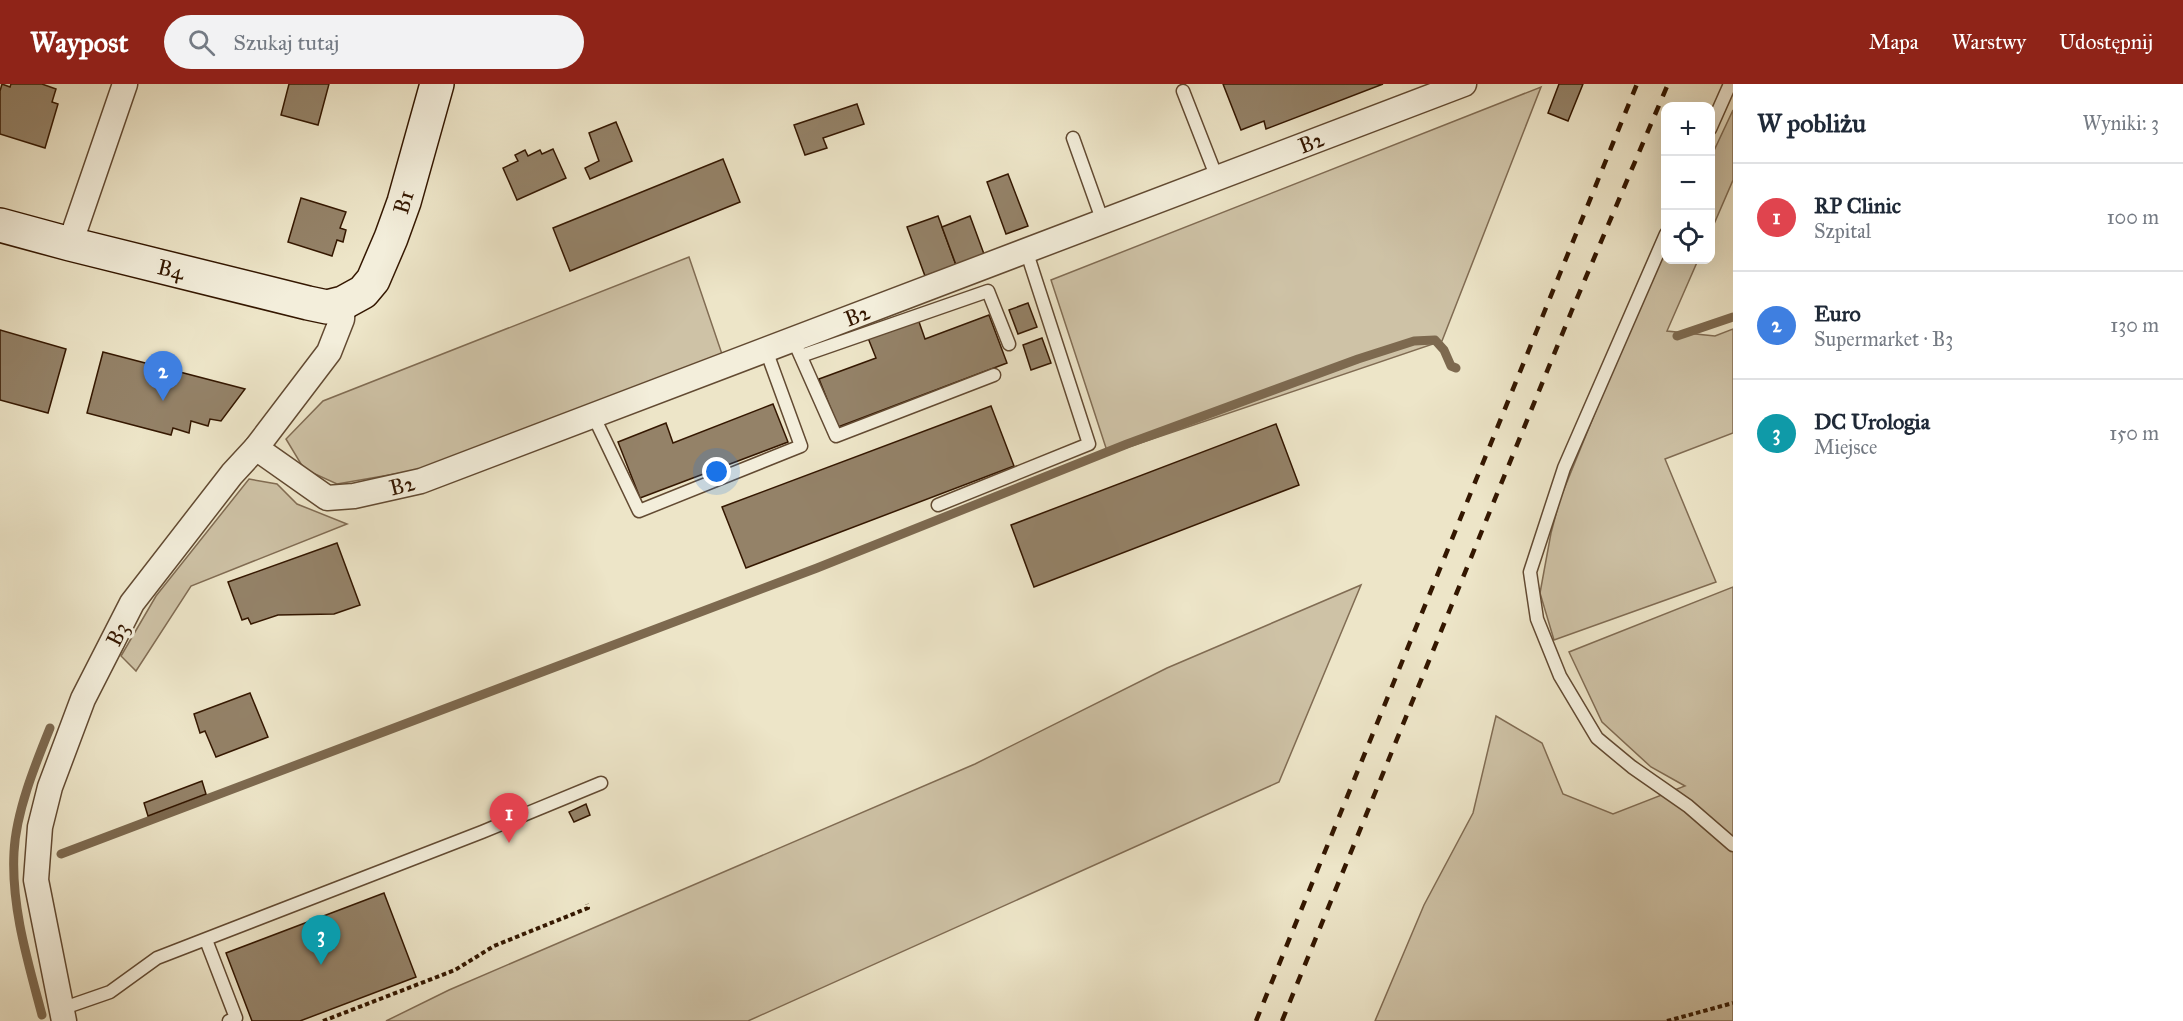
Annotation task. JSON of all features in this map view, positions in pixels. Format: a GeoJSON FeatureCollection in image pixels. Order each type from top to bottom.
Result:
{"type":"FeatureCollection","features":[{"type":"Feature","properties":{"kind":"street"},"geometry":{"type":"LineString","coordinates":[[70,244],[125,84]]}},
{"type":"Feature","properties":{"kind":"street","name":"B1"},"geometry":{"type":"LineString","coordinates":[[343,303],[363,292],[373,280],[392,238],[437,84]]}},
{"type":"Feature","properties":{"kind":"street","name":"B2"},"geometry":{"type":"LineString","coordinates":[[256,448],[327,498],[354,496],[421,481],[766,350],[797,348],[1026,250],[1464,84]]}},
{"type":"Feature","properties":{"kind":"street","name":"B4"},"geometry":{"type":"LineString","coordinates":[[0,225],[308,303],[327,307],[343,303]]}},
{"type":"Feature","properties":{"kind":"street","name":"B3"},"geometry":{"type":"LineString","coordinates":[[62,1015],[36,880],[40,827],[50,787],[83,699],[132,603],[232,474],[256,448],[328,352],[342,318],[343,303]]}},
{"type":"Feature","properties":{"kind":"lane"},"geometry":{"type":"LineString","coordinates":[[1715,118],[1730,84]]}},
{"type":"Feature","properties":{"kind":"lane"},"geometry":{"type":"LineString","coordinates":[[1183,91],[1217,178]]}},
{"type":"Feature","properties":{"kind":"lane"},"geometry":{"type":"LineString","coordinates":[[1073,138],[1103,222]]}},
{"type":"Feature","properties":{"kind":"lane"},"geometry":{"type":"LineString","coordinates":[[1661,243],[1564,468],[1530,572],[1537,619],[1560,676],[1597,738],[1632,767],[1688,806],[1733,846]]}},
{"type":"Feature","properties":{"kind":"lane"},"geometry":{"type":"LineString","coordinates":[[939,505],[1089,444],[1026,250]]}},
{"type":"Feature","properties":{"kind":"lane"},"geometry":{"type":"LineString","coordinates":[[994,375],[836,436],[797,348],[988,291],[1009,344]]}},
{"type":"Feature","properties":{"kind":"lane"},"geometry":{"type":"LineString","coordinates":[[592,415],[639,511],[801,446],[766,350]]}},
{"type":"Feature","properties":{"kind":"lane"},"geometry":{"type":"LineString","coordinates":[[62,1015],[110,992],[157,958],[482,832],[601,783]]}},
{"type":"Feature","properties":{"kind":"lane"},"geometry":{"type":"LineString","coordinates":[[206,940],[236,1018],[229,1021]]}},
{"type":"Feature","properties":{"kind":"path"},"geometry":{"type":"LineString","coordinates":[[322,1021],[455,970],[494,946],[524,932],[588,908],[587,904]]}},
{"type":"Feature","properties":{"kind":"path"},"geometry":{"type":"LineString","coordinates":[[1667,1021],[1733,1003]]}},
{"type":"Feature","properties":{"kind":"shaded area"},"geometry":{"type":"Polygon","coordinates":[[[1541,87],[1442,341],[1108,454],[1051,280],[1541,87]]]}},
{"type":"Feature","properties":{"kind":"shaded area"},"geometry":{"type":"Polygon","coordinates":[[[1733,110],[1733,180],[1715,222],[1715,156],[1715,148],[1733,110]]]}},
{"type":"Feature","properties":{"kind":"shaded area"},"geometry":{"type":"Polygon","coordinates":[[[689,257],[724,360],[418,470],[337,484],[304,469],[286,439],[323,401],[689,257]]]}},
{"type":"Feature","properties":{"kind":"shaded area"},"geometry":{"type":"Polygon","coordinates":[[[1661,260],[1661,264],[1696,264],[1667,331],[1715,336],[1733,329],[1733,433],[1665,459],[1716,582],[1554,640],[1540,593],[1551,533],[1560,499],[1632,322],[1661,260]]]}},
{"type":"Feature","properties":{"kind":"shaded area"},"geometry":{"type":"Polygon","coordinates":[[[249,479],[277,484],[297,504],[347,524],[191,586],[136,671],[121,656],[156,596],[249,479]]]}},
{"type":"Feature","properties":{"kind":"shaded area"},"geometry":{"type":"Polygon","coordinates":[[[1361,585],[1279,782],[748,1021],[386,1021],[449,990],[975,764],[1167,668],[1361,585]]]}},
{"type":"Feature","properties":{"kind":"shaded area"},"geometry":{"type":"Polygon","coordinates":[[[1733,587],[1733,1021],[1375,1021],[1424,905],[1473,813],[1496,716],[1542,743],[1563,794],[1613,814],[1685,786],[1651,767],[1602,722],[1569,652],[1733,587]]]}},
{"type":"Feature","properties":{"kind":"building"},"geometry":{"type":"Polygon","coordinates":[[[2,84],[10,87],[11,84],[42,84],[56,89],[52,102],[58,104],[45,148],[0,134],[2,84]]]}},
{"type":"Feature","properties":{"kind":"building"},"geometry":{"type":"Polygon","coordinates":[[[289,84],[329,84],[318,125],[281,115],[289,84]]]}},
{"type":"Feature","properties":{"kind":"building"},"geometry":{"type":"Polygon","coordinates":[[[1223,84],[1383,84],[1266,129],[1264,121],[1241,130],[1223,84]]]}},
{"type":"Feature","properties":{"kind":"building"},"geometry":{"type":"Polygon","coordinates":[[[1559,84],[1583,84],[1568,121],[1548,113],[1559,84]]]}},
{"type":"Feature","properties":{"kind":"building"},"geometry":{"type":"Polygon","coordinates":[[[857,104],[864,124],[823,138],[827,148],[805,155],[794,125],[857,104]]]}},
{"type":"Feature","properties":{"kind":"building"},"geometry":{"type":"Polygon","coordinates":[[[616,122],[632,161],[590,179],[585,168],[599,161],[589,133],[616,122]]]}},
{"type":"Feature","properties":{"kind":"building"},"geometry":{"type":"Polygon","coordinates":[[[553,149],[566,178],[517,200],[503,168],[518,161],[515,155],[525,150],[528,156],[540,150],[542,154],[553,149]]]}},
{"type":"Feature","properties":{"kind":"building"},"geometry":{"type":"Polygon","coordinates":[[[723,159],[740,202],[570,271],[553,228],[723,159]]]}},
{"type":"Feature","properties":{"kind":"building"},"geometry":{"type":"Polygon","coordinates":[[[1008,174],[1028,226],[1006,234],[987,182],[1008,174]]]}},
{"type":"Feature","properties":{"kind":"building"},"geometry":{"type":"Polygon","coordinates":[[[301,198],[346,212],[340,228],[346,230],[343,242],[337,240],[332,256],[288,242],[301,198]]]}},
{"type":"Feature","properties":{"kind":"building"},"geometry":{"type":"Polygon","coordinates":[[[938,216],[956,265],[925,276],[907,227],[938,216]]]}},
{"type":"Feature","properties":{"kind":"building"},"geometry":{"type":"Polygon","coordinates":[[[970,216],[984,254],[956,265],[942,227],[970,216]]]}},
{"type":"Feature","properties":{"kind":"building"},"geometry":{"type":"Polygon","coordinates":[[[1028,303],[1037,327],[1018,334],[1009,310],[1028,303]]]}},
{"type":"Feature","properties":{"kind":"building"},"geometry":{"type":"Polygon","coordinates":[[[989,315],[1007,363],[838,427],[819,379],[876,358],[868,338],[918,319],[925,339],[989,315]]]}},
{"type":"Feature","properties":{"kind":"building"},"geometry":{"type":"Polygon","coordinates":[[[0,330],[66,349],[48,413],[0,400],[0,330]]]}},
{"type":"Feature","properties":{"kind":"building"},"geometry":{"type":"Polygon","coordinates":[[[1042,338],[1051,363],[1031,370],[1023,345],[1042,338]]]}},
{"type":"Feature","properties":{"kind":"building"},"geometry":{"type":"Polygon","coordinates":[[[103,352],[245,389],[221,421],[210,419],[208,426],[191,421],[189,433],[173,428],[171,435],[87,413],[103,352]]]}},
{"type":"Feature","properties":{"kind":"building"},"geometry":{"type":"Polygon","coordinates":[[[773,404],[788,442],[640,498],[618,442],[666,423],[673,443],[773,404]]]}},
{"type":"Feature","properties":{"kind":"building"},"geometry":{"type":"Polygon","coordinates":[[[991,406],[1014,466],[746,568],[722,507],[991,406]]]}},
{"type":"Feature","properties":{"kind":"building"},"geometry":{"type":"Polygon","coordinates":[[[1276,424],[1299,485],[1034,587],[1011,525],[1276,424]]]}},
{"type":"Feature","properties":{"kind":"building"},"geometry":{"type":"Polygon","coordinates":[[[337,543],[360,605],[334,614],[278,615],[251,624],[248,618],[242,620],[228,582],[337,543]]]}},
{"type":"Feature","properties":{"kind":"building"},"geometry":{"type":"Polygon","coordinates":[[[250,693],[268,737],[216,757],[205,731],[200,733],[194,714],[250,693]]]}},
{"type":"Feature","properties":{"kind":"building"},"geometry":{"type":"Polygon","coordinates":[[[202,781],[206,794],[148,816],[144,803],[202,781]]]}},
{"type":"Feature","properties":{"kind":"building"},"geometry":{"type":"Polygon","coordinates":[[[586,804],[590,815],[574,822],[569,812],[586,804]]]}},
{"type":"Feature","properties":{"kind":"building"},"geometry":{"type":"Polygon","coordinates":[[[384,893],[416,977],[300,1021],[252,1021],[226,953],[384,893]]]}},
{"type":"Feature","properties":{"kind":"waterway"},"geometry":{"type":"LineString","coordinates":[[1677,336],[1733,317]]}},
{"type":"Feature","properties":{"kind":"waterway"},"geometry":{"type":"LineString","coordinates":[[61,854],[817,568],[1127,444],[1358,359],[1414,341],[1435,340],[1444,350],[1451,366],[1456,368]]}},
{"type":"Feature","properties":{"kind":"waterway"},"geometry":{"type":"LineString","coordinates":[[42,1015],[18,914],[14,852],[22,805],[50,728]]}},
{"type":"Feature","properties":{"kind":"railway"},"geometry":{"type":"LineString","coordinates":[[1256,1021],[1637,84]]}},
{"type":"Feature","properties":{"kind":"railway"},"geometry":{"type":"LineString","coordinates":[[1282,1021],[1572,310],[1668,84]]}},
{"type":"Feature","properties":{"kind":"place","name":"Euro"},"geometry":{"type":"Point","coordinates":[163,401]}},
{"type":"Feature","properties":{"kind":"place","name":"RP Clinic"},"geometry":{"type":"Point","coordinates":[509,843]}},
{"type":"Feature","properties":{"kind":"place","name":"DC Urologia"},"geometry":{"type":"Point","coordinates":[321,965]}}]}
